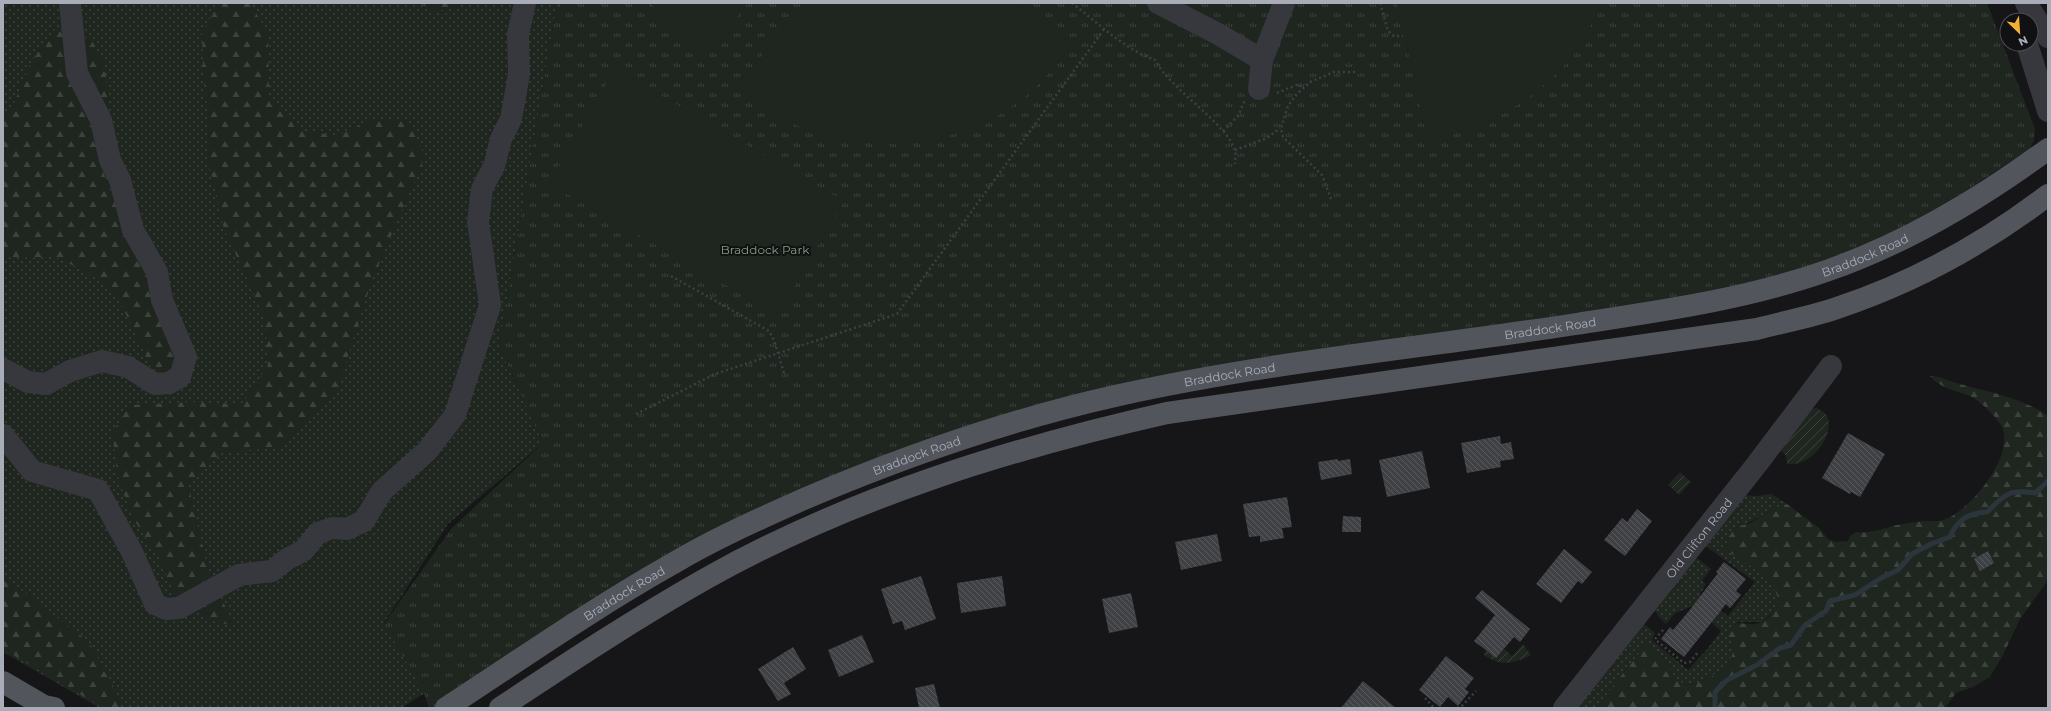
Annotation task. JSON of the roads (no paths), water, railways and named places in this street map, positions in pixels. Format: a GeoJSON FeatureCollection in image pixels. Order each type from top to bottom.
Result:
{"type":"FeatureCollection","features":[{"type":"Feature","properties":{"kind":"main road","name":"Braddock Road"},"geometry":{"type":"LineString","coordinates":[[446,708],[591,612],[675,562],[753,522],[887,465],[1012,422],[1111,397],[1201,378],[1362,353],[1522,332],[1668,310],[1786,284],[1829,270],[1903,239],[1964,206],[2048,149]]}},
{"type":"Feature","properties":{"kind":"main road"},"geometry":{"type":"LineString","coordinates":[[500,708],[591,648],[708,577],[834,517],[905,488],[968,467],[1087,432],[1168,413],[1757,329],[1801,318],[1836,309],[1867,297],[1902,282],[1946,260],[1988,236],[2048,194]]}},
{"type":"Feature","properties":{"kind":"main road"},"geometry":{"type":"LineString","coordinates":[[3,682],[47,707]]}},
{"type":"Feature","properties":{"kind":"street"},"geometry":{"type":"LineString","coordinates":[[3,369],[28,382],[46,384],[70,370],[102,361],[128,367],[155,384],[168,383],[180,376],[186,357],[162,300],[157,272],[133,230],[120,180],[110,160],[100,120],[77,73],[70,3]]}},
{"type":"Feature","properties":{"kind":"street"},"geometry":{"type":"LineString","coordinates":[[3,435],[32,471],[98,490],[132,552],[155,604],[166,609],[179,608],[239,575],[272,570],[287,559],[303,551],[318,533],[332,528],[347,529],[364,521],[382,491],[427,452],[454,415],[476,352],[490,305],[478,222],[482,189],[494,166],[501,138],[511,119],[519,74],[518,34],[525,3]]}},
{"type":"Feature","properties":{"kind":"street"},"geometry":{"type":"LineString","coordinates":[[1158,3],[1220,35],[1262,60]]}},
{"type":"Feature","properties":{"kind":"street"},"geometry":{"type":"LineString","coordinates":[[1266,92],[1262,60],[1284,3]]}},
{"type":"Feature","properties":{"kind":"street"},"geometry":{"type":"LineString","coordinates":[[2026,3],[2048,37]]}},
{"type":"Feature","properties":{"kind":"street"},"geometry":{"type":"LineString","coordinates":[[2030,52],[2048,111]]}},
{"type":"Feature","properties":{"kind":"street","name":"Old Clifton Road"},"geometry":{"type":"LineString","coordinates":[[1564,708],[1757,464],[1831,366]]}},
{"type":"Feature","properties":{"kind":"waterway"},"geometry":{"type":"LineString","coordinates":[[1715,708],[1715,692],[1727,680],[1757,665],[1780,648],[1791,645],[1805,625],[1826,611],[1830,601],[1855,595],[1881,578],[1898,570],[1912,554],[1931,544],[1950,537],[1956,526],[1964,518],[1974,514],[1987,512],[2008,494],[2019,492],[2035,493],[2048,481]]}},
{"type":"Feature","properties":{"kind":"park label","name":"Braddock Park"},"geometry":{"type":"Point","coordinates":[765,249]}}]}
